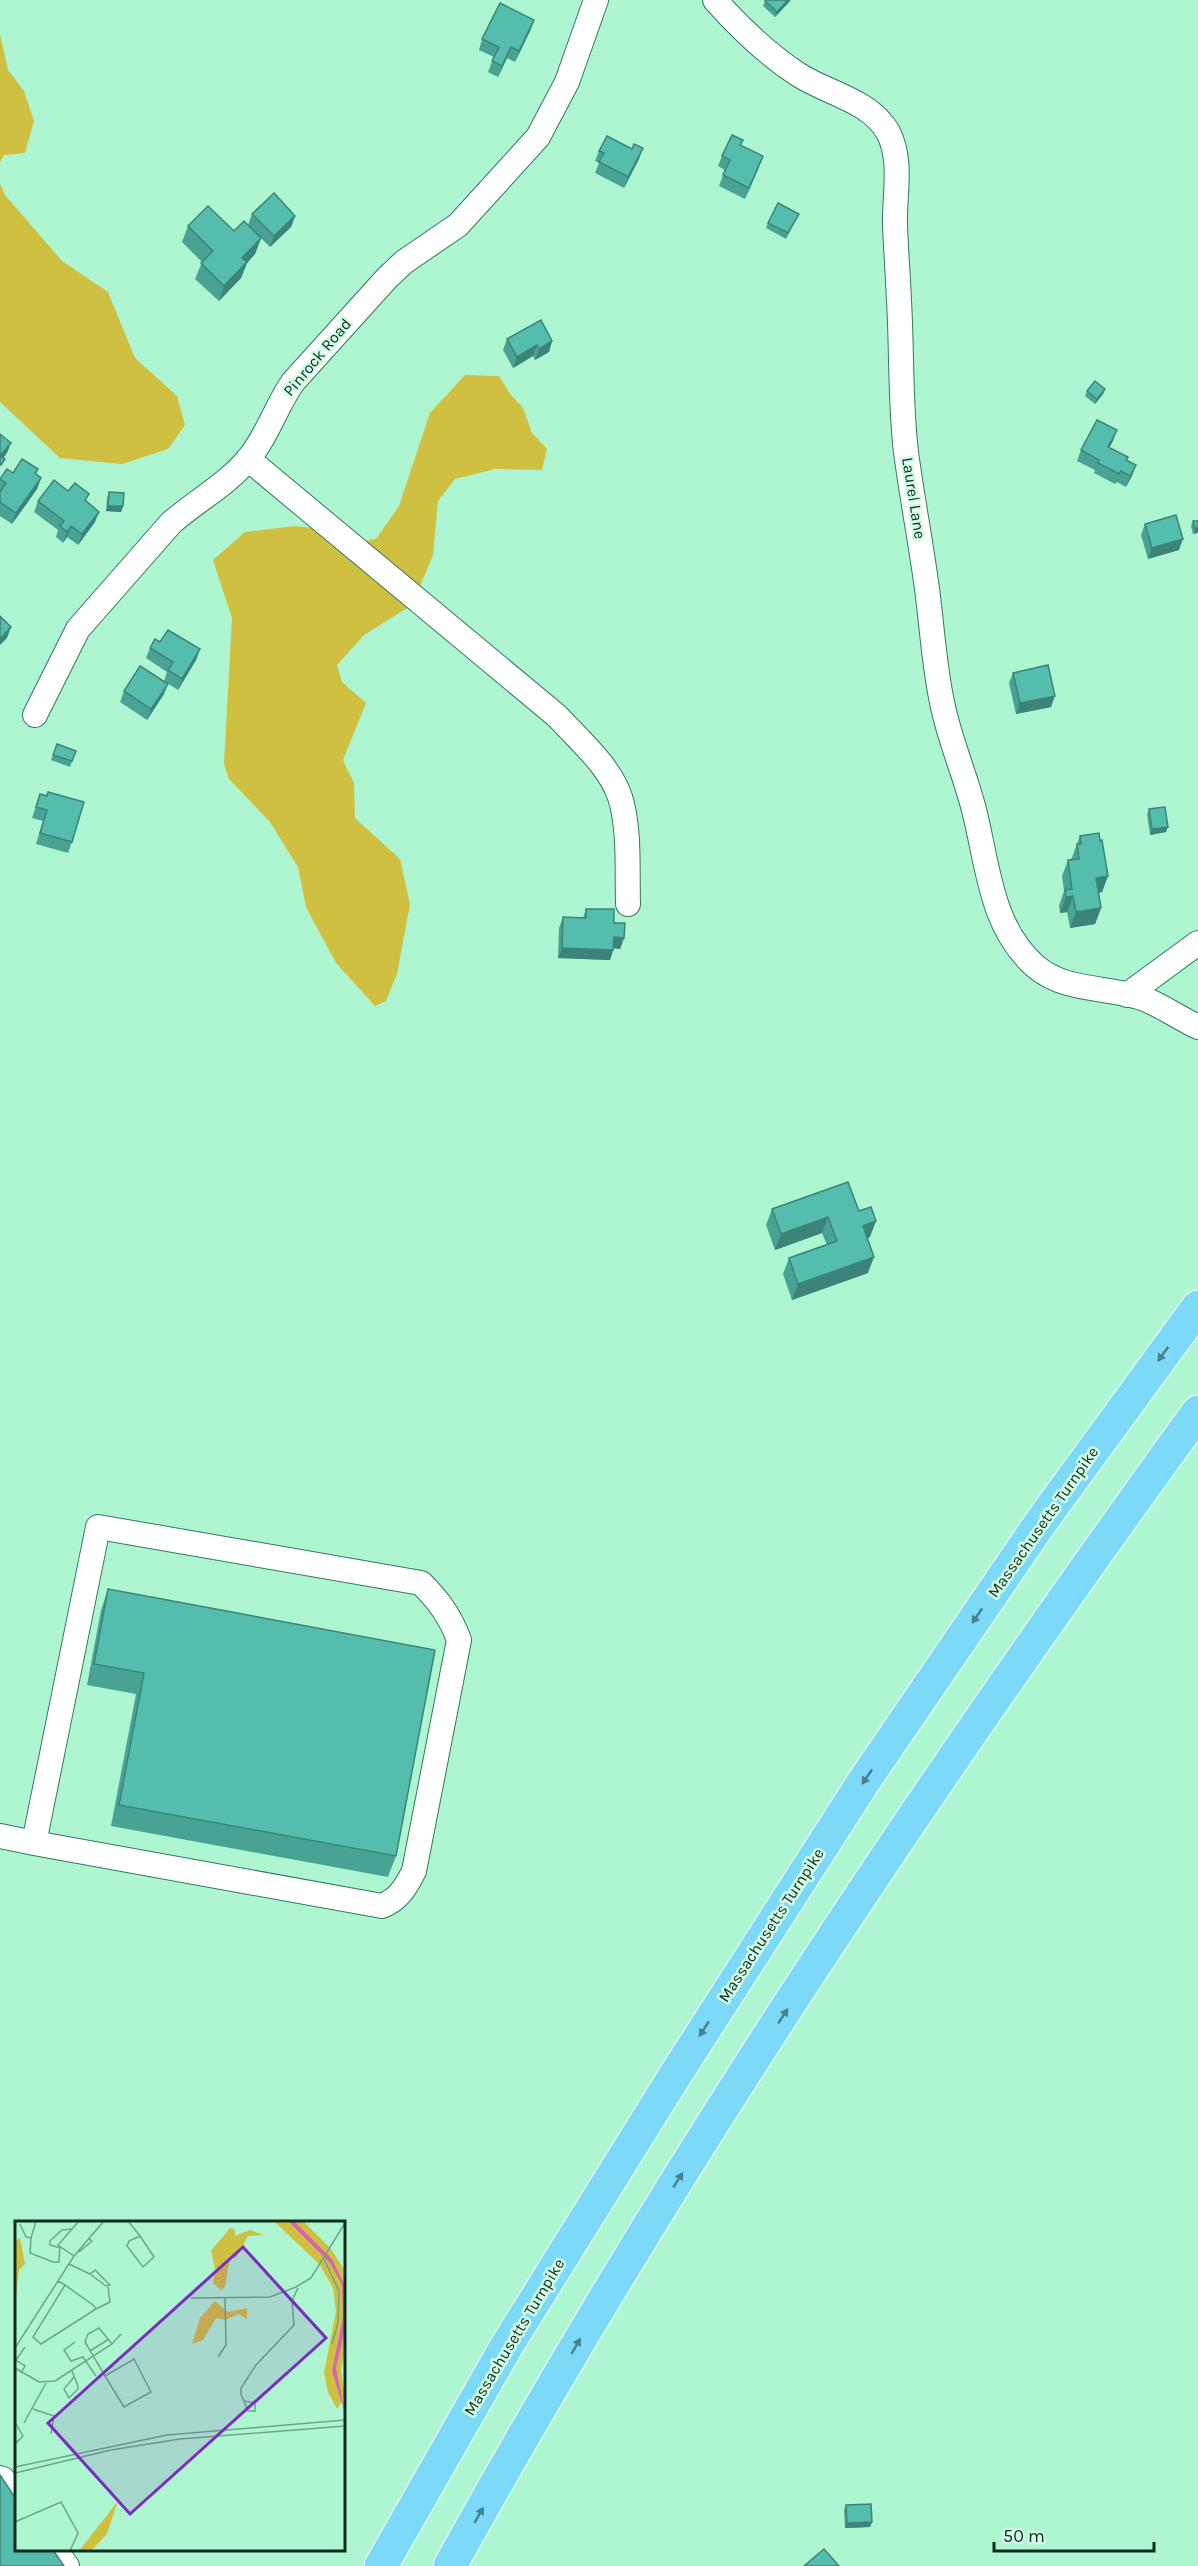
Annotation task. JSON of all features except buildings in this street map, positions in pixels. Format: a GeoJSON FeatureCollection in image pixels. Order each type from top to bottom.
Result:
{"type":"FeatureCollection","features":[{"type":"Feature","properties":{"kind":"highway","name":"Massachusetts Turnpike"},"geometry":{"type":"LineString","coordinates":[[381,2566],[512,2337],[674,2077],[864,1781],[1041,1522],[1198,1307]]}},
{"type":"Feature","properties":{"kind":"highway"},"geometry":{"type":"LineString","coordinates":[[450,2566],[610,2289],[729,2099],[982,1715],[1198,1412]]}},
{"type":"Feature","properties":{"kind":"street","name":"Pinrock Road"},"geometry":{"type":"LineString","coordinates":[[35,715],[69,642],[86,617],[171,523],[185,510],[224,484],[248,459],[259,445],[282,397],[330,340],[404,262],[458,225],[538,136],[567,82],[596,0]]}},
{"type":"Feature","properties":{"kind":"street","name":"Laurel Lane"},"geometry":{"type":"LineString","coordinates":[[715,0],[739,26],[788,67],[812,83],[863,106],[874,114],[882,123],[893,144],[897,173],[896,241],[906,450],[942,703],[974,811],[995,903],[1008,934],[1038,969],[1065,983],[1142,998],[1198,1027]]}},
{"type":"Feature","properties":{"kind":"street"},"geometry":{"type":"LineString","coordinates":[[248,459],[557,716],[600,762],[620,797],[626,836],[628,904]]}},
{"type":"Feature","properties":{"kind":"street"},"geometry":{"type":"LineString","coordinates":[[1127,995],[1198,943]]}},
{"type":"Feature","properties":{"kind":"street"},"geometry":{"type":"LineString","coordinates":[[0,1836],[34,1843],[382,1906],[394,1901],[406,1888],[414,1871],[419,1848],[459,1640],[449,1616],[421,1583],[98,1527],[34,1843]]}},
{"type":"Feature","properties":{"kind":"street"},"geometry":{"type":"LineString","coordinates":[[0,2478],[15,2496]]}},
{"type":"Feature","properties":{"kind":"street"},"geometry":{"type":"LineString","coordinates":[[56,2551],[67,2566]]}},
{"type":"Feature","properties":{"kind":"shaded area"},"geometry":{"type":"Polygon","coordinates":[[[0,34],[8,70],[24,91],[34,121],[25,153],[4,155],[0,163],[0,34]]]}},
{"type":"Feature","properties":{"kind":"shaded area"},"geometry":{"type":"Polygon","coordinates":[[[0,184],[5,195],[62,261],[108,292],[135,358],[177,396],[185,425],[168,449],[122,464],[60,458],[0,402],[0,184]]]}},
{"type":"Feature","properties":{"kind":"shaded area"},"geometry":{"type":"Polygon","coordinates":[[[465,375],[499,376],[523,408],[532,433],[547,449],[542,470],[495,469],[455,479],[438,501],[433,555],[412,605],[364,635],[337,665],[342,682],[366,703],[343,760],[354,783],[355,818],[400,859],[410,904],[397,974],[386,1001],[375,1006],[336,963],[306,907],[298,867],[270,822],[229,779],[224,764],[232,618],[213,560],[245,532],[295,526],[323,529],[345,545],[376,539],[399,506],[430,413],[465,375]]]}}]}
